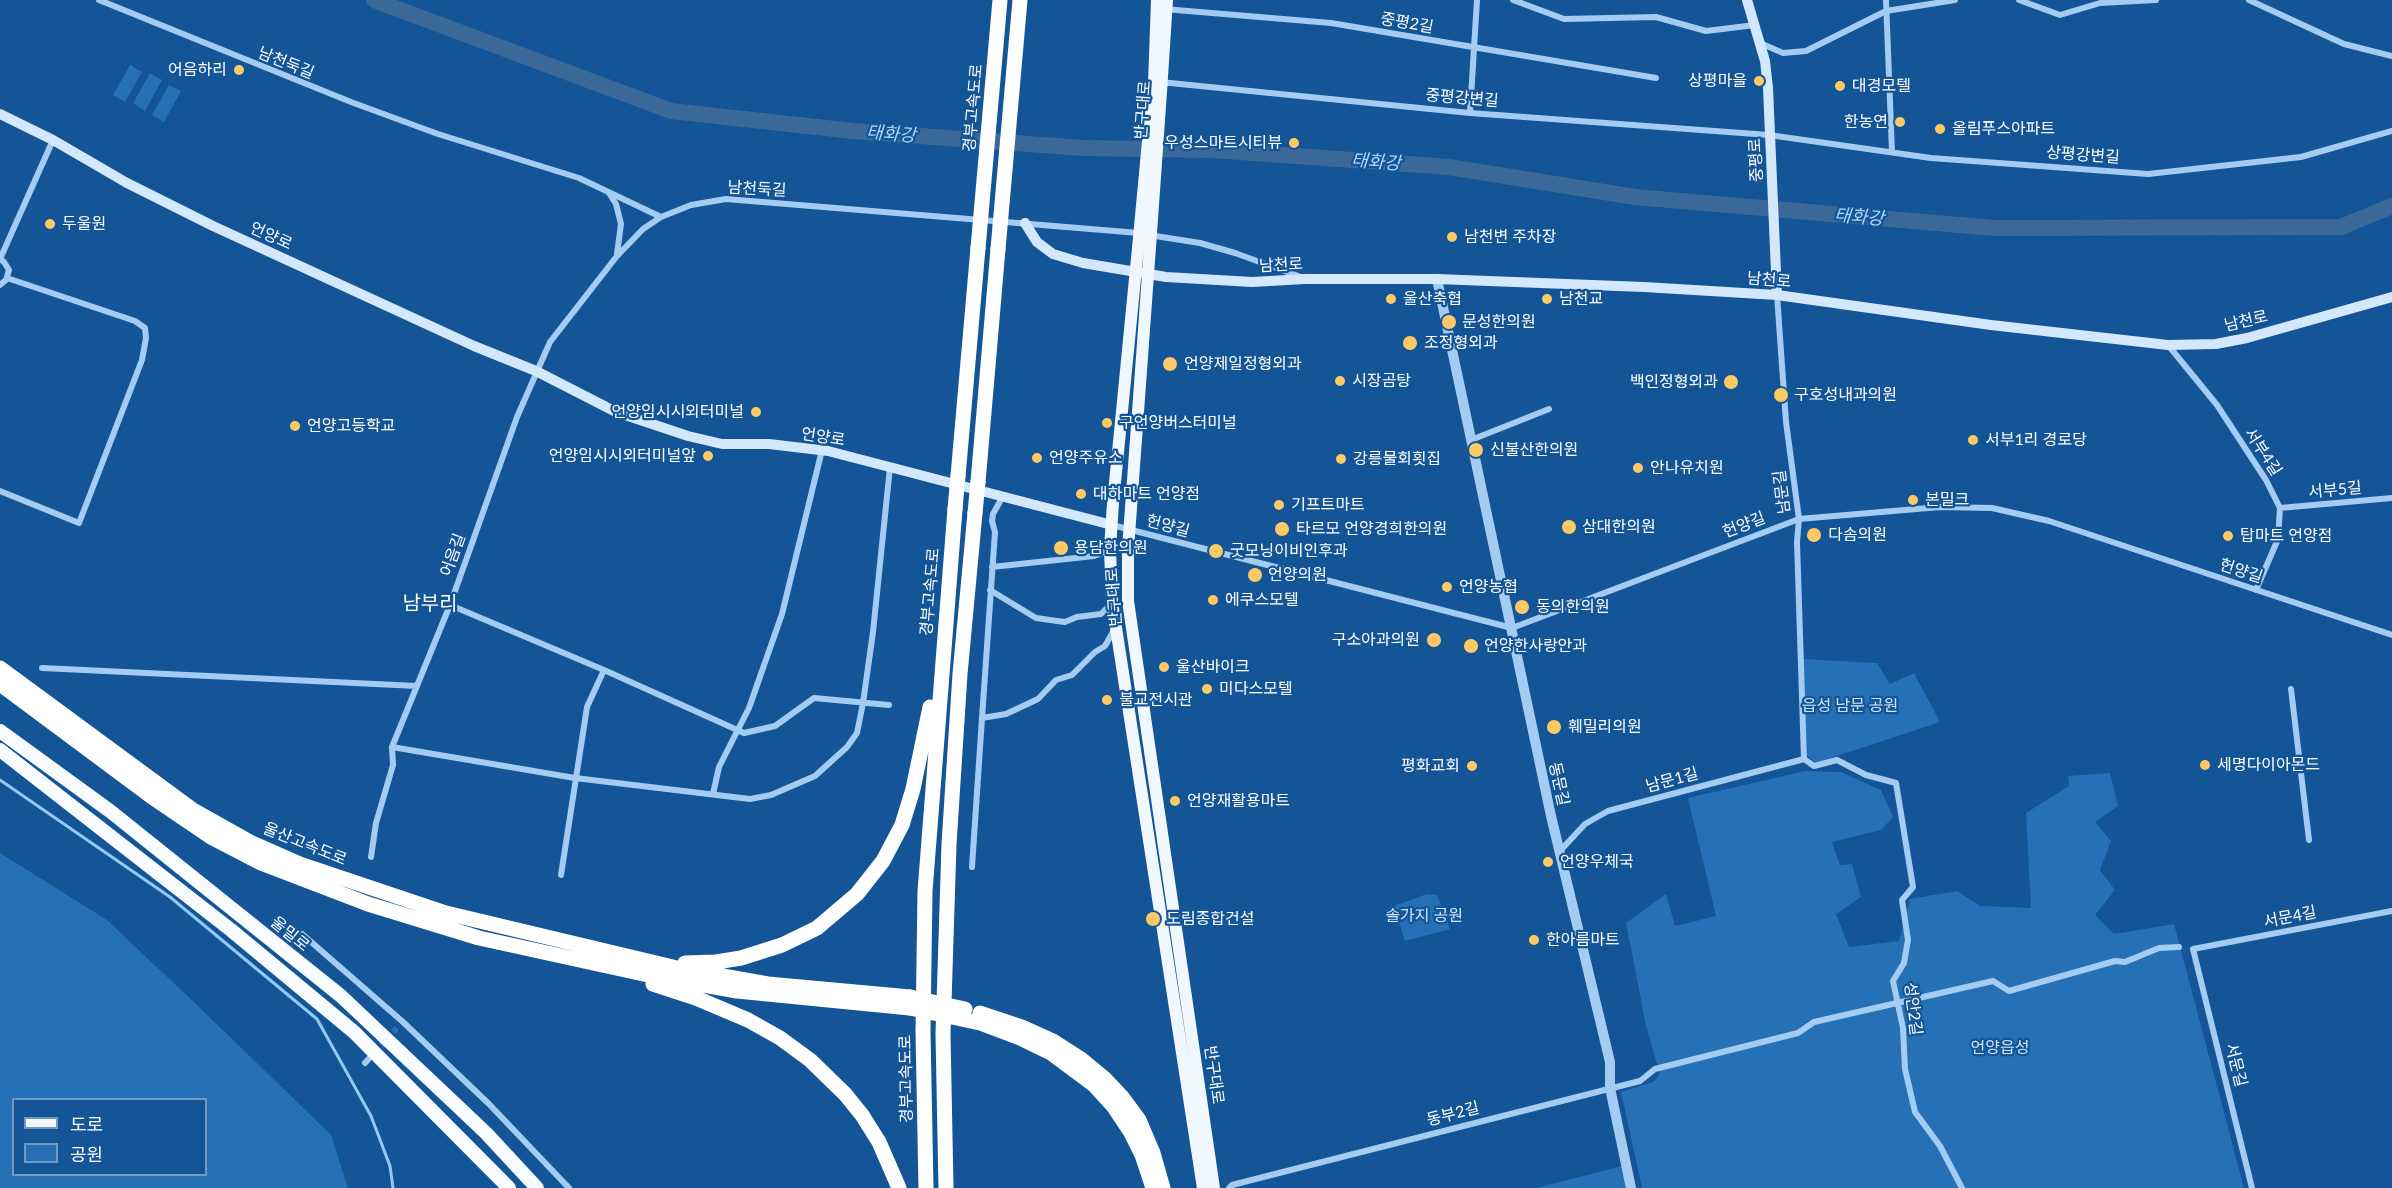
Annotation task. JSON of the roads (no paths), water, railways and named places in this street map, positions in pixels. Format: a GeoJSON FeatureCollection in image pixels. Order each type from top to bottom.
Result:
{"type":"FeatureCollection","features":[{"type":"Feature","properties":{"kind":"highway","name":"경부고속도로"},"geometry":{"type":"LineString","coordinates":[[926,1188],[923,1031],[925,891],[944,638],[1000,0]]}},
{"type":"Feature","properties":{"kind":"highway"},"geometry":{"type":"LineString","coordinates":[[946,1184],[943,1034],[949,844],[960,674],[1020,0]]}},
{"type":"Feature","properties":{"kind":"highway"},"geometry":{"type":"LineString","coordinates":[[640,959],[702,963],[762,952],[817,928],[857,894],[888,852],[908,808],[944,638]]}},
{"type":"Feature","properties":{"kind":"highway","name":"울산고속도로"},"geometry":{"type":"LineString","coordinates":[[0,669],[193,810],[250,842],[300,864],[446,913],[640,959]]}},
{"type":"Feature","properties":{"kind":"highway","name":"울산고속도로"},"geometry":{"type":"LineString","coordinates":[[0,684],[152,798],[235,851],[291,875],[403,915],[479,938],[585,961]]}},
{"type":"Feature","properties":{"kind":"highway","name":"울밀로"},"geometry":{"type":"LineString","coordinates":[[0,730],[110,811],[341,996],[486,1132],[537,1188]]}},
{"type":"Feature","properties":{"kind":"highway","name":"울밀로"},"geometry":{"type":"LineString","coordinates":[[0,750],[231,930],[354,1032],[509,1188]]}},
{"type":"Feature","properties":{"kind":"highway"},"geometry":{"type":"LineString","coordinates":[[640,959],[744,981],[910,1003],[1022,1027],[1053,1041],[1081,1059],[1122,1097],[1138,1120],[1153,1153],[1163,1188]]}},
{"type":"Feature","properties":{"kind":"highway"},"geometry":{"type":"LineString","coordinates":[[585,961],[737,991],[910,1003]]}},
{"type":"Feature","properties":{"kind":"highway"},"geometry":{"type":"LineString","coordinates":[[585,961],[730,1011],[796,1049],[832,1080],[854,1105],[879,1142],[898,1188]]}},
{"type":"Feature","properties":{"kind":"highway"},"geometry":{"type":"LineString","coordinates":[[980,1018],[1051,1053],[1069,1064],[1094,1085],[1114,1107],[1130,1131],[1142,1155],[1153,1188]]}},
{"type":"Feature","properties":{"kind":"main road","name":"중평로"},"geometry":{"type":"LineString","coordinates":[[1747,0],[1760,43],[1768,88],[1777,295]]}},
{"type":"Feature","properties":{"kind":"main road","name":"반구대로"},"geometry":{"type":"LineString","coordinates":[[1162,4],[1158,86],[1144,247],[1148,274],[1130,529],[1128,601],[1214,1188]]}},
{"type":"Feature","properties":{"kind":"main road","name":"언양로"},"geometry":{"type":"LineString","coordinates":[[0,114],[53,140],[127,183],[213,226],[474,346],[536,371],[616,412],[688,436],[722,444],[770,444],[822,450],[1112,525]]}},
{"type":"Feature","properties":{"kind":"main road","name":"남천로"},"geometry":{"type":"LineString","coordinates":[[1025,223],[1037,242],[1053,254],[1083,264],[1135,273],[1252,282],[1305,279],[1437,279],[1777,295],[1991,325],[2168,345],[2216,344],[2247,338],[2392,297]]}},
{"type":"Feature","properties":{"kind":"main road","name":"반구대로"},"geometry":{"type":"LineString","coordinates":[[1144,247],[1135,273],[1112,525],[1110,549],[1112,602],[1203,1188]]}},
{"type":"Feature","properties":{"kind":"street","name":"남천둑길"},"geometry":{"type":"LineString","coordinates":[[99,0],[351,102],[438,134],[558,171],[661,217],[691,205],[726,199],[1119,230],[1200,243],[1236,253],[1305,279]]}},
{"type":"Feature","properties":{"kind":"street"},"geometry":{"type":"LineString","coordinates":[[1470,113],[1477,0]]}},
{"type":"Feature","properties":{"kind":"street"},"geometry":{"type":"LineString","coordinates":[[1513,0],[1564,19],[1656,17],[1706,31],[1755,26]]}},
{"type":"Feature","properties":{"kind":"street"},"geometry":{"type":"LineString","coordinates":[[1886,0],[1892,152]]}},
{"type":"Feature","properties":{"kind":"street"},"geometry":{"type":"LineString","coordinates":[[1760,43],[1783,53],[1806,51],[1886,11],[1955,0]]}},
{"type":"Feature","properties":{"kind":"street"},"geometry":{"type":"LineString","coordinates":[[2019,0],[2060,15],[2100,3],[2156,0]]}},
{"type":"Feature","properties":{"kind":"street"},"geometry":{"type":"LineString","coordinates":[[2249,0],[2343,44],[2392,56]]}},
{"type":"Feature","properties":{"kind":"street","name":"중평2길"},"geometry":{"type":"LineString","coordinates":[[1162,4],[1331,24],[1656,78]]}},
{"type":"Feature","properties":{"kind":"street","name":"중평강변길"},"geometry":{"type":"LineString","coordinates":[[1158,86],[1770,140]]}},
{"type":"Feature","properties":{"kind":"street","name":"상평강변길"},"geometry":{"type":"LineString","coordinates":[[1770,140],[1931,158],[2148,174],[2301,157],[2392,131]]}},
{"type":"Feature","properties":{"kind":"street"},"geometry":{"type":"LineString","coordinates":[[0,285],[7,278],[7,266],[0,259],[53,140]]}},
{"type":"Feature","properties":{"kind":"street"},"geometry":{"type":"LineString","coordinates":[[609,192],[616,204],[621,224],[617,256]]}},
{"type":"Feature","properties":{"kind":"street"},"geometry":{"type":"LineString","coordinates":[[536,371],[550,342],[617,256],[643,229],[661,217]]}},
{"type":"Feature","properties":{"kind":"street"},"geometry":{"type":"LineString","coordinates":[[0,491],[79,523],[142,360],[146,338],[145,328],[135,321],[7,278]]}},
{"type":"Feature","properties":{"kind":"street","name":"동문길"},"geometry":{"type":"LineString","coordinates":[[1437,279],[1560,851],[1610,1062],[1610,1088],[1632,1188]]}},
{"type":"Feature","properties":{"kind":"street","name":"남문길"},"geometry":{"type":"LineString","coordinates":[[1777,295],[1786,422],[1800,519],[1797,542],[1804,759]]}},
{"type":"Feature","properties":{"kind":"street","name":"서부4길"},"geometry":{"type":"LineString","coordinates":[[2168,345],[2217,405],[2266,480],[2280,508]]}},
{"type":"Feature","properties":{"kind":"street","name":"어음길"},"geometry":{"type":"LineString","coordinates":[[371,857],[376,823],[393,765],[392,747],[450,605],[536,371]]}},
{"type":"Feature","properties":{"kind":"street"},"geometry":{"type":"LineString","coordinates":[[1471,440],[1549,409]]}},
{"type":"Feature","properties":{"kind":"street"},"geometry":{"type":"LineString","coordinates":[[713,794],[720,767],[749,708],[782,615],[822,450]]}},
{"type":"Feature","properties":{"kind":"street"},"geometry":{"type":"LineString","coordinates":[[392,747],[575,778],[750,799],[771,795],[815,776],[847,747],[857,733],[863,703],[890,467]]}},
{"type":"Feature","properties":{"kind":"street"},"geometry":{"type":"LineString","coordinates":[[972,867],[992,567],[993,514],[1003,496]]}},
{"type":"Feature","properties":{"kind":"street","name":"서부5길"},"geometry":{"type":"LineString","coordinates":[[2280,508],[2392,498]]}},
{"type":"Feature","properties":{"kind":"street","name":"헌양길"},"geometry":{"type":"LineString","coordinates":[[1112,525],[1512,628],[1800,519],[1940,507],[1992,508],[2049,521],[2392,635]]}},
{"type":"Feature","properties":{"kind":"street"},"geometry":{"type":"LineString","coordinates":[[2256,590],[2278,539],[2280,508]]}},
{"type":"Feature","properties":{"kind":"street"},"geometry":{"type":"LineString","coordinates":[[992,567],[1094,556],[1110,549]]}},
{"type":"Feature","properties":{"kind":"street"},"geometry":{"type":"LineString","coordinates":[[990,590],[1036,618],[1065,622],[1077,617],[1101,614],[1112,602]]}},
{"type":"Feature","properties":{"kind":"street"},"geometry":{"type":"LineString","coordinates":[[450,605],[604,670],[744,733],[775,726],[814,698],[889,705]]}},
{"type":"Feature","properties":{"kind":"street"},"geometry":{"type":"LineString","coordinates":[[982,718],[1006,714],[1029,704],[1043,695],[1056,680],[1072,675],[1104,646],[1116,623]]}},
{"type":"Feature","properties":{"kind":"street"},"geometry":{"type":"LineString","coordinates":[[42,668],[417,686]]}},
{"type":"Feature","properties":{"kind":"street"},"geometry":{"type":"LineString","coordinates":[[561,875],[587,707],[604,670]]}},
{"type":"Feature","properties":{"kind":"street"},"geometry":{"type":"LineString","coordinates":[[2291,689],[2309,840]]}},
{"type":"Feature","properties":{"kind":"street","name":"남문1길"},"geometry":{"type":"LineString","coordinates":[[1560,851],[1585,824],[1608,811],[1804,759]]}},
{"type":"Feature","properties":{"kind":"street","name":"성안2길"},"geometry":{"type":"LineString","coordinates":[[1804,759],[1814,766],[1837,760],[1866,775],[1896,783],[1912,887],[1902,900],[1908,940],[1904,963],[1893,981],[1903,1028],[1905,1069],[1915,1112],[1940,1146],[1962,1188]]}},
{"type":"Feature","properties":{"kind":"street","name":"서문4길"},"geometry":{"type":"LineString","coordinates":[[2193,950],[2392,911]]}},
{"type":"Feature","properties":{"kind":"street"},"geometry":{"type":"LineString","coordinates":[[302,934],[403,1022],[489,1104],[566,1187]]}},
{"type":"Feature","properties":{"kind":"street","name":"동부2길"},"geometry":{"type":"LineString","coordinates":[[1228,1188],[1303,1166],[1640,1081],[1655,1069],[1798,1033],[1814,1022],[1993,981],[2009,990],[2115,961],[2125,962],[2159,948],[2179,947]]}},
{"type":"Feature","properties":{"kind":"street","name":"서문길"},"geometry":{"type":"LineString","coordinates":[[2193,950],[2252,1188]]}},
{"type":"Feature","properties":{"kind":"street"},"geometry":{"type":"LineString","coordinates":[[397,1028],[403,1022]]}},
{"type":"Feature","properties":{"kind":"street"},"geometry":{"type":"LineString","coordinates":[[365,1063],[373,1054]]}},
{"type":"Feature","properties":{"kind":"waterway","name":"태화강"},"geometry":{"type":"LineString","coordinates":[[374,0],[671,111],[853,131],[1082,148],[1212,150],[1449,167],[1635,197],[1994,228],[2341,227],[2392,206]]}},
{"type":"Feature","properties":{"kind":"waterway"},"geometry":{"type":"LineString","coordinates":[[0,780],[170,897],[317,1019],[371,1116],[390,1166],[393,1188]]}},
{"type":"Feature","properties":{"kind":"tunnel"},"geometry":{"type":"LineString","coordinates":[[375,1052],[397,1028]]}},
{"type":"Feature","properties":{"kind":"place","name":"어음하리"},"geometry":{"type":"Point","coordinates":[239,70]}},
{"type":"Feature","properties":{"kind":"place","name":"상평마을"},"geometry":{"type":"Point","coordinates":[1759,81]}},
{"type":"Feature","properties":{"kind":"place","name":"대경모텔"},"geometry":{"type":"Point","coordinates":[1840,86]}},
{"type":"Feature","properties":{"kind":"place","name":"한농연"},"geometry":{"type":"Point","coordinates":[1900,122]}},
{"type":"Feature","properties":{"kind":"place","name":"올림푸스아파트"},"geometry":{"type":"Point","coordinates":[1940,129]}},
{"type":"Feature","properties":{"kind":"place","name":"우성스마트시티뷰"},"geometry":{"type":"Point","coordinates":[1294,143]}},
{"type":"Feature","properties":{"kind":"place","name":"두울원"},"geometry":{"type":"Point","coordinates":[50,224]}},
{"type":"Feature","properties":{"kind":"place","name":"남천변 주차장"},"geometry":{"type":"Point","coordinates":[1452,237]}},
{"type":"Feature","properties":{"kind":"place","name":"울산축협"},"geometry":{"type":"Point","coordinates":[1391,299]}},
{"type":"Feature","properties":{"kind":"place","name":"남천교"},"geometry":{"type":"Point","coordinates":[1547,299]}},
{"type":"Feature","properties":{"kind":"place","name":"문성한의원"},"geometry":{"type":"Point","coordinates":[1449,322]}},
{"type":"Feature","properties":{"kind":"place","name":"조정형외과"},"geometry":{"type":"Point","coordinates":[1410,343]}},
{"type":"Feature","properties":{"kind":"place","name":"언양제일정형외과"},"geometry":{"type":"Point","coordinates":[1170,364]}},
{"type":"Feature","properties":{"kind":"place","name":"시장곰탕"},"geometry":{"type":"Point","coordinates":[1340,381]}},
{"type":"Feature","properties":{"kind":"place","name":"백인정형외과"},"geometry":{"type":"Point","coordinates":[1731,382]}},
{"type":"Feature","properties":{"kind":"place","name":"구호성내과의원"},"geometry":{"type":"Point","coordinates":[1781,395]}},
{"type":"Feature","properties":{"kind":"place","name":"언양임시시외터미널"},"geometry":{"type":"Point","coordinates":[756,412]}},
{"type":"Feature","properties":{"kind":"place","name":"구언양버스터미널"},"geometry":{"type":"Point","coordinates":[1107,423]}},
{"type":"Feature","properties":{"kind":"place","name":"언양고등학교"},"geometry":{"type":"Point","coordinates":[295,426]}},
{"type":"Feature","properties":{"kind":"place","name":"서부1리 경로당"},"geometry":{"type":"Point","coordinates":[1973,440]}},
{"type":"Feature","properties":{"kind":"place","name":"신불산한의원"},"geometry":{"type":"Point","coordinates":[1476,450]}},
{"type":"Feature","properties":{"kind":"place","name":"언양임시시외터미널앞"},"geometry":{"type":"Point","coordinates":[708,456]}},
{"type":"Feature","properties":{"kind":"place","name":"언양주유소"},"geometry":{"type":"Point","coordinates":[1037,458]}},
{"type":"Feature","properties":{"kind":"place","name":"강릉물회횟집"},"geometry":{"type":"Point","coordinates":[1341,459]}},
{"type":"Feature","properties":{"kind":"place","name":"안나유치원"},"geometry":{"type":"Point","coordinates":[1638,468]}},
{"type":"Feature","properties":{"kind":"place","name":"대하마트 언양점"},"geometry":{"type":"Point","coordinates":[1081,494]}},
{"type":"Feature","properties":{"kind":"place","name":"본밀크"},"geometry":{"type":"Point","coordinates":[1913,500]}},
{"type":"Feature","properties":{"kind":"place","name":"기프트마트"},"geometry":{"type":"Point","coordinates":[1279,505]}},
{"type":"Feature","properties":{"kind":"place","name":"삼대한의원"},"geometry":{"type":"Point","coordinates":[1569,527]}},
{"type":"Feature","properties":{"kind":"place","name":"타르모 언양경희한의원"},"geometry":{"type":"Point","coordinates":[1282,529]}},
{"type":"Feature","properties":{"kind":"place","name":"다솜의원"},"geometry":{"type":"Point","coordinates":[1814,535]}},
{"type":"Feature","properties":{"kind":"place","name":"탑마트 언양점"},"geometry":{"type":"Point","coordinates":[2228,536]}},
{"type":"Feature","properties":{"kind":"place","name":"용담한의원"},"geometry":{"type":"Point","coordinates":[1061,548]}},
{"type":"Feature","properties":{"kind":"place","name":"굿모닝이비인후과"},"geometry":{"type":"Point","coordinates":[1216,551]}},
{"type":"Feature","properties":{"kind":"place","name":"언양의원"},"geometry":{"type":"Point","coordinates":[1255,575]}},
{"type":"Feature","properties":{"kind":"place","name":"언양농협"},"geometry":{"type":"Point","coordinates":[1447,587]}},
{"type":"Feature","properties":{"kind":"place","name":"에쿠스모텔"},"geometry":{"type":"Point","coordinates":[1213,600]}},
{"type":"Feature","properties":{"kind":"place","name":"동의한의원"},"geometry":{"type":"Point","coordinates":[1522,607]}},
{"type":"Feature","properties":{"kind":"place","name":"구소아과의원"},"geometry":{"type":"Point","coordinates":[1434,640]}},
{"type":"Feature","properties":{"kind":"place","name":"언양한사랑안과"},"geometry":{"type":"Point","coordinates":[1471,646]}},
{"type":"Feature","properties":{"kind":"place","name":"울산바이크"},"geometry":{"type":"Point","coordinates":[1164,667]}},
{"type":"Feature","properties":{"kind":"place","name":"미다스모텔"},"geometry":{"type":"Point","coordinates":[1207,689]}},
{"type":"Feature","properties":{"kind":"place","name":"불교전시관"},"geometry":{"type":"Point","coordinates":[1107,700]}},
{"type":"Feature","properties":{"kind":"place","name":"훼밀리의원"},"geometry":{"type":"Point","coordinates":[1554,727]}},
{"type":"Feature","properties":{"kind":"place","name":"세명다이아몬드"},"geometry":{"type":"Point","coordinates":[2205,765]}},
{"type":"Feature","properties":{"kind":"place","name":"평화교회"},"geometry":{"type":"Point","coordinates":[1472,766]}},
{"type":"Feature","properties":{"kind":"place","name":"언양재활용마트"},"geometry":{"type":"Point","coordinates":[1175,801]}},
{"type":"Feature","properties":{"kind":"place","name":"언양우체국"},"geometry":{"type":"Point","coordinates":[1548,862]}},
{"type":"Feature","properties":{"kind":"place","name":"도림종합건설"},"geometry":{"type":"Point","coordinates":[1153,919]}},
{"type":"Feature","properties":{"kind":"place","name":"한아름마트"},"geometry":{"type":"Point","coordinates":[1534,940]}},
{"type":"Feature","properties":{"kind":"district","name":"남부리"},"geometry":{"type":"Point","coordinates":[430,604]}},
{"type":"Feature","properties":{"kind":"park label","name":"읍성 남문 공원"},"geometry":{"type":"Point","coordinates":[1850,706]}},
{"type":"Feature","properties":{"kind":"park label","name":"솔가지 공원"},"geometry":{"type":"Point","coordinates":[1424,916]}},
{"type":"Feature","properties":{"kind":"park label","name":"언양읍성"},"geometry":{"type":"Point","coordinates":[2000,1048]}}]}
